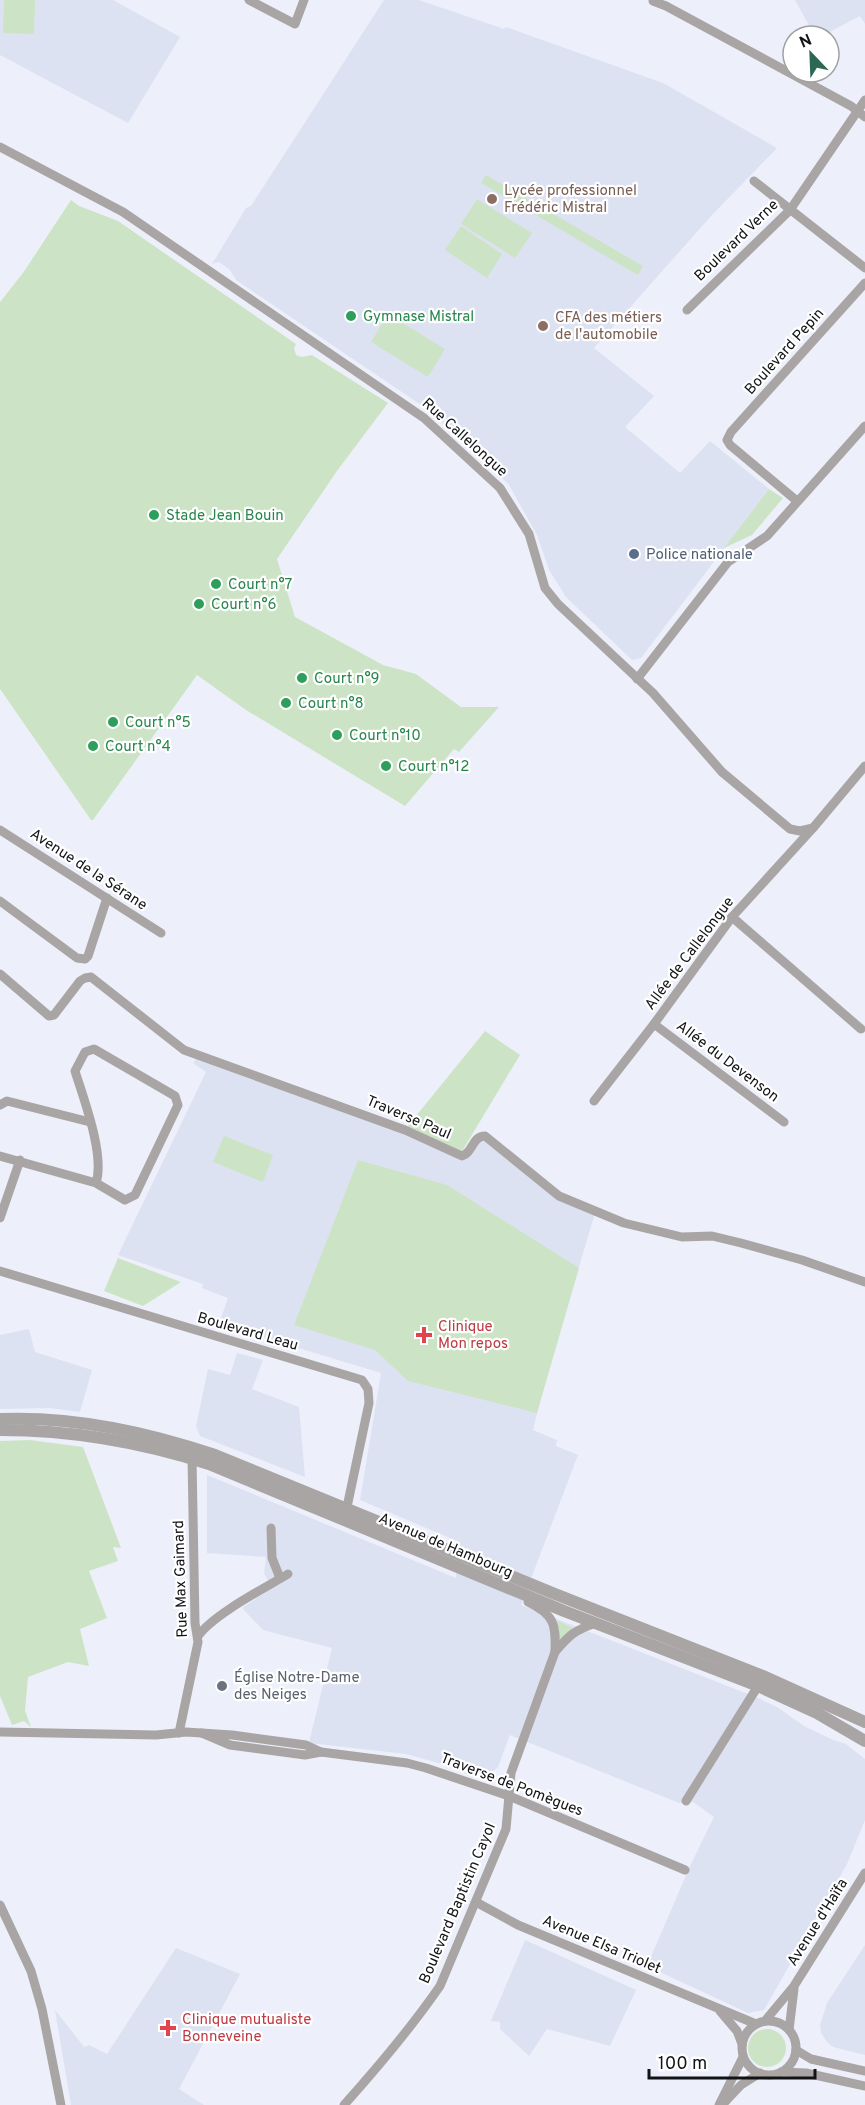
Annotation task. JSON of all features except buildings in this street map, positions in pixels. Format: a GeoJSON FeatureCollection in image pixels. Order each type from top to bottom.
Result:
{"type":"FeatureCollection","features":[{"type":"Feature","properties":{"kind":"street"},"geometry":{"type":"LineString","coordinates":[[249,0],[295,24],[304,0]]}},
{"type":"Feature","properties":{"kind":"street"},"geometry":{"type":"LineString","coordinates":[[653,2],[667,3],[861,114]]}},
{"type":"Feature","properties":{"kind":"street","name":"Boulevard Verne"},"geometry":{"type":"LineString","coordinates":[[687,310],[790,210],[861,114],[865,100]]}},
{"type":"Feature","properties":{"kind":"street","name":"Rue Callelongue"},"geometry":{"type":"LineString","coordinates":[[0,147],[123,212],[424,418],[500,488],[529,534],[545,588],[570,616],[637,679],[722,772],[790,829],[800,831],[813,828]]}},
{"type":"Feature","properties":{"kind":"street"},"geometry":{"type":"LineString","coordinates":[[754,181],[865,268]]}},
{"type":"Feature","properties":{"kind":"street","name":"Boulevard Pepin"},"geometry":{"type":"LineString","coordinates":[[797,501],[729,445],[727,440],[731,432],[865,283]]}},
{"type":"Feature","properties":{"kind":"street"},"geometry":{"type":"LineString","coordinates":[[637,679],[728,562],[759,543],[865,426]]}},
{"type":"Feature","properties":{"kind":"street"},"geometry":{"type":"LineString","coordinates":[[813,828],[865,766]]}},
{"type":"Feature","properties":{"kind":"street","name":"Allée de Callelongue"},"geometry":{"type":"LineString","coordinates":[[594,1101],[654,1024],[732,917],[813,828]]}},
{"type":"Feature","properties":{"kind":"street","name":"Avenue de la Sérane"},"geometry":{"type":"LineString","coordinates":[[0,830],[160,933]]}},
{"type":"Feature","properties":{"kind":"street"},"geometry":{"type":"LineString","coordinates":[[0,901],[77,958],[85,959],[88,956],[107,898]]}},
{"type":"Feature","properties":{"kind":"street"},"geometry":{"type":"LineString","coordinates":[[732,917],[861,1029]]}},
{"type":"Feature","properties":{"kind":"street","name":"Traverse Paul"},"geometry":{"type":"LineString","coordinates":[[0,974],[49,1016],[54,1015],[80,981],[91,977],[184,1050],[405,1130],[462,1156],[468,1154],[476,1139],[485,1136],[559,1196],[624,1223],[682,1237],[712,1236],[741,1242],[865,1282]]}},
{"type":"Feature","properties":{"kind":"street","name":"Allée du Devenson"},"geometry":{"type":"LineString","coordinates":[[654,1024],[784,1122]]}},
{"type":"Feature","properties":{"kind":"street"},"geometry":{"type":"LineString","coordinates":[[0,1156],[96,1183],[125,1200],[135,1195],[177,1105],[175,1096],[94,1049],[86,1052],[75,1071],[90,1122],[100,1171],[96,1183]]}},
{"type":"Feature","properties":{"kind":"street"},"geometry":{"type":"LineString","coordinates":[[0,1105],[7,1101],[90,1122]]}},
{"type":"Feature","properties":{"kind":"street"},"geometry":{"type":"LineString","coordinates":[[0,1218],[20,1160]]}},
{"type":"Feature","properties":{"kind":"street","name":"Boulevard Leau"},"geometry":{"type":"LineString","coordinates":[[0,1271],[362,1380],[368,1389],[369,1403],[346,1507]]}},
{"type":"Feature","properties":{"kind":"street","name":"Avenue de Hambourg"},"geometry":{"type":"LineString","coordinates":[[0,1419],[71,1422],[133,1432],[227,1459],[533,1585],[763,1676],[865,1722]]}},
{"type":"Feature","properties":{"kind":"street","name":"Avenue de Hambourg"},"geometry":{"type":"LineString","coordinates":[[0,1430],[44,1431],[96,1437],[192,1458],[596,1623],[758,1686],[817,1713],[865,1741]]}},
{"type":"Feature","properties":{"kind":"street","name":"Rue Max Gaimard"},"geometry":{"type":"LineString","coordinates":[[179,1732],[198,1642],[195,1623],[192,1458]]}},
{"type":"Feature","properties":{"kind":"street"},"geometry":{"type":"LineString","coordinates":[[198,1636],[204,1627],[221,1615],[284,1576],[272,1558],[271,1528]]}},
{"type":"Feature","properties":{"kind":"street","name":"Boulevard Baptistin Cayol"},"geometry":{"type":"LineString","coordinates":[[490,1580],[511,1595],[548,1613],[555,1631],[555,1652]]}},
{"type":"Feature","properties":{"kind":"street","name":"Boulevard Baptistin Cayol"},"geometry":{"type":"LineString","coordinates":[[344,2105],[378,2066],[440,1986],[506,1829],[511,1773],[555,1652],[576,1630],[596,1623]]}},
{"type":"Feature","properties":{"kind":"street"},"geometry":{"type":"LineString","coordinates":[[686,1801],[758,1686]]}},
{"type":"Feature","properties":{"kind":"street","name":"Traverse de Pomègues"},"geometry":{"type":"LineString","coordinates":[[0,1732],[156,1735],[179,1732],[202,1733],[230,1745],[306,1755],[321,1752],[407,1763],[509,1796],[686,1870]]}},
{"type":"Feature","properties":{"kind":"street","name":"Avenue d'Haïfa"},"geometry":{"type":"LineString","coordinates":[[760,2023],[794,1986],[865,1873]]}},
{"type":"Feature","properties":{"kind":"street","name":"Avenue Elsa Triolet"},"geometry":{"type":"LineString","coordinates":[[476,1902],[518,1925],[718,2010],[760,2023]]}},
{"type":"Feature","properties":{"kind":"street"},"geometry":{"type":"LineString","coordinates":[[0,1905],[31,1971],[42,2009],[61,2105]]}},
{"type":"Feature","properties":{"kind":"street","name":"Avenue d'Haïfa"},"geometry":{"type":"LineString","coordinates":[[789,2030],[794,1986]]}},
{"type":"Feature","properties":{"kind":"street","name":"Avenue Elsa Triolet"},"geometry":{"type":"LineString","coordinates":[[718,2010],[737,2031],[742,2044]]}},
{"type":"Feature","properties":{"kind":"street"},"geometry":{"type":"LineString","coordinates":[[720,2105],[743,2057],[742,2044],[746,2032],[760,2023],[774,2021],[789,2030],[795,2043],[796,2050],[793,2059],[781,2072]]}},
{"type":"Feature","properties":{"kind":"street"},"geometry":{"type":"LineString","coordinates":[[796,2050],[811,2059],[865,2071]]}},
{"type":"Feature","properties":{"kind":"street"},"geometry":{"type":"LineString","coordinates":[[743,2057],[753,2070],[760,2073],[806,2073],[865,2086]]}},
{"type":"Feature","properties":{"kind":"street"},"geometry":{"type":"LineString","coordinates":[[720,2105],[741,2085],[760,2073]]}},
{"type":"Feature","properties":{"kind":"shaded area"},"geometry":{"type":"Polygon","coordinates":[[[0,0],[113,0],[180,37],[128,123],[0,55],[0,0]]]}},
{"type":"Feature","properties":{"kind":"shaded area","name":"Lycée professionnel Frédéric Mistral"},"geometry":{"type":"Polygon","coordinates":[[[384,0],[419,0],[504,29],[506,27],[663,83],[777,148],[712,215],[594,348],[654,396],[625,427],[680,473],[710,441],[769,489],[641,658],[632,660],[566,597],[549,570],[537,535],[509,485],[485,460],[424,407],[236,280],[230,270],[219,262],[212,264],[246,208],[251,206],[384,0]]]}},
{"type":"Feature","properties":{"kind":"shaded area"},"geometry":{"type":"Polygon","coordinates":[[[795,0],[865,0],[865,24],[860,16],[841,26],[841,24],[808,24],[795,0]]]}},
{"type":"Feature","properties":{"kind":"shaded area"},"geometry":{"type":"Polygon","coordinates":[[[199,1055],[390,1126],[462,1158],[481,1139],[562,1201],[595,1213],[533,1430],[557,1440],[556,1446],[578,1455],[521,1605],[758,1698],[777,1707],[804,1726],[846,1744],[865,1759],[865,1820],[847,1864],[764,2010],[748,2013],[647,1966],[714,1817],[693,1802],[679,1803],[510,1735],[498,1767],[490,1774],[475,1777],[442,1764],[406,1754],[309,1743],[332,1648],[263,1630],[242,1608],[272,1588],[264,1573],[266,1557],[207,1553],[207,1475],[456,1578],[457,1541],[360,1500],[381,1373],[219,1324],[228,1298],[202,1288],[203,1284],[118,1255],[206,1072],[193,1063],[199,1055]]]}},
{"type":"Feature","properties":{"kind":"shaded area"},"geometry":{"type":"Polygon","coordinates":[[[29,1329],[35,1352],[92,1370],[80,1412],[50,1408],[0,1409],[0,1335],[29,1329]]]}},
{"type":"Feature","properties":{"kind":"shaded area"},"geometry":{"type":"Polygon","coordinates":[[[237,1353],[263,1360],[252,1389],[299,1407],[305,1477],[200,1436],[196,1426],[208,1369],[230,1375],[237,1353]]]}},
{"type":"Feature","properties":{"kind":"shaded area"},"geometry":{"type":"Polygon","coordinates":[[[525,1940],[636,1990],[610,2046],[547,2029],[529,2056],[500,2029],[500,2022],[491,2021],[525,1940]]]}},
{"type":"Feature","properties":{"kind":"shaded area"},"geometry":{"type":"Polygon","coordinates":[[[865,1945],[865,2055],[833,2047],[821,2033],[820,2025],[827,2003],[865,1945]]]}},
{"type":"Feature","properties":{"kind":"shaded area","name":"Clinique mutualiste Bonneveine"},"geometry":{"type":"Polygon","coordinates":[[[176,1948],[240,1974],[179,2089],[204,2105],[71,2105],[55,2010],[84,2047],[89,2045],[107,2054],[176,1948]]]}},
{"type":"Feature","properties":{"kind":"green space"},"geometry":{"type":"Polygon","coordinates":[[[4,0],[35,0],[34,34],[3,33],[4,0]]]}},
{"type":"Feature","properties":{"kind":"green space"},"geometry":{"type":"Polygon","coordinates":[[[486,175],[643,266],[638,275],[481,183],[486,175]]]}},
{"type":"Feature","properties":{"kind":"green space"},"geometry":{"type":"Polygon","coordinates":[[[477,199],[532,233],[515,258],[461,224],[477,199]]]}},
{"type":"Feature","properties":{"kind":"green space","name":"Stade Jean Bouin"},"geometry":{"type":"Polygon","coordinates":[[[71,200],[79,206],[118,221],[296,344],[294,348],[296,355],[302,357],[312,355],[388,403],[337,471],[277,559],[295,617],[383,665],[416,674],[461,707],[499,707],[459,752],[454,749],[405,806],[246,710],[197,675],[91,820],[0,689],[0,302],[23,273],[71,200]]]}},
{"type":"Feature","properties":{"kind":"green space"},"geometry":{"type":"Polygon","coordinates":[[[461,226],[502,254],[487,278],[445,250],[461,226]]]}},
{"type":"Feature","properties":{"kind":"green space"},"geometry":{"type":"Polygon","coordinates":[[[388,314],[445,349],[428,377],[371,342],[388,314]]]}},
{"type":"Feature","properties":{"kind":"green space"},"geometry":{"type":"Polygon","coordinates":[[[769,489],[783,498],[752,535],[724,548],[769,489]]]}},
{"type":"Feature","properties":{"kind":"green space"},"geometry":{"type":"Polygon","coordinates":[[[485,1031],[520,1055],[461,1153],[407,1127],[485,1031]]]}},
{"type":"Feature","properties":{"kind":"green space"},"geometry":{"type":"Polygon","coordinates":[[[224,1136],[273,1155],[263,1182],[213,1162],[224,1136]]]}},
{"type":"Feature","properties":{"kind":"green space"},"geometry":{"type":"Polygon","coordinates":[[[358,1160],[447,1185],[579,1268],[537,1413],[408,1381],[375,1350],[294,1325],[358,1160]]]}},
{"type":"Feature","properties":{"kind":"green space"},"geometry":{"type":"Polygon","coordinates":[[[118,1258],[181,1282],[143,1306],[104,1291],[118,1258]]]}},
{"type":"Feature","properties":{"kind":"green space"},"geometry":{"type":"Polygon","coordinates":[[[30,1440],[83,1447],[121,1548],[113,1547],[118,1561],[89,1571],[107,1618],[80,1629],[89,1666],[68,1662],[28,1677],[25,1711],[31,1727],[24,1721],[12,1725],[0,1696],[0,1441],[30,1440]]]}},
{"type":"Feature","properties":{"kind":"green space"},"geometry":{"type":"Polygon","coordinates":[[[556,1622],[573,1628],[561,1639],[556,1622]]]}},
{"type":"Feature","properties":{"kind":"green space"},"geometry":{"type":"Polygon","coordinates":[[[767,2029],[774,2030],[780,2035],[785,2041],[785,2055],[780,2061],[774,2066],[767,2067],[760,2066],[754,2061],[749,2055],[748,2048],[749,2041],[754,2035],[760,2030],[767,2029]]]}},
{"type":"Feature","properties":{"kind":"place","name":"Lycée professionnel Frédéric Mistral"},"geometry":{"type":"Point","coordinates":[492,199]}},
{"type":"Feature","properties":{"kind":"place","name":"Gymnase Mistral"},"geometry":{"type":"Point","coordinates":[351,316]}},
{"type":"Feature","properties":{"kind":"place","name":"CFA des métiers de l'automobile"},"geometry":{"type":"Point","coordinates":[543,326]}},
{"type":"Feature","properties":{"kind":"place","name":"Stade Jean Bouin"},"geometry":{"type":"Point","coordinates":[154,515]}},
{"type":"Feature","properties":{"kind":"place","name":"Police nationale"},"geometry":{"type":"Point","coordinates":[634,554]}},
{"type":"Feature","properties":{"kind":"place","name":"Court n°7"},"geometry":{"type":"Point","coordinates":[216,584]}},
{"type":"Feature","properties":{"kind":"place","name":"Court n°6"},"geometry":{"type":"Point","coordinates":[199,604]}},
{"type":"Feature","properties":{"kind":"place","name":"Court n°9"},"geometry":{"type":"Point","coordinates":[302,678]}},
{"type":"Feature","properties":{"kind":"place","name":"Court n°8"},"geometry":{"type":"Point","coordinates":[286,703]}},
{"type":"Feature","properties":{"kind":"place","name":"Court n°5"},"geometry":{"type":"Point","coordinates":[113,722]}},
{"type":"Feature","properties":{"kind":"place","name":"Court n°10"},"geometry":{"type":"Point","coordinates":[337,735]}},
{"type":"Feature","properties":{"kind":"place","name":"Court n°4"},"geometry":{"type":"Point","coordinates":[93,746]}},
{"type":"Feature","properties":{"kind":"place","name":"Court n°12"},"geometry":{"type":"Point","coordinates":[386,766]}},
{"type":"Feature","properties":{"kind":"place","name":"Clinique Mon repos"},"geometry":{"type":"Point","coordinates":[424,1335]}},
{"type":"Feature","properties":{"kind":"place","name":"Église Notre-Dame des Neiges"},"geometry":{"type":"Point","coordinates":[222,1686]}},
{"type":"Feature","properties":{"kind":"place","name":"Clinique mutualiste Bonneveine"},"geometry":{"type":"Point","coordinates":[168,2028]}}]}
